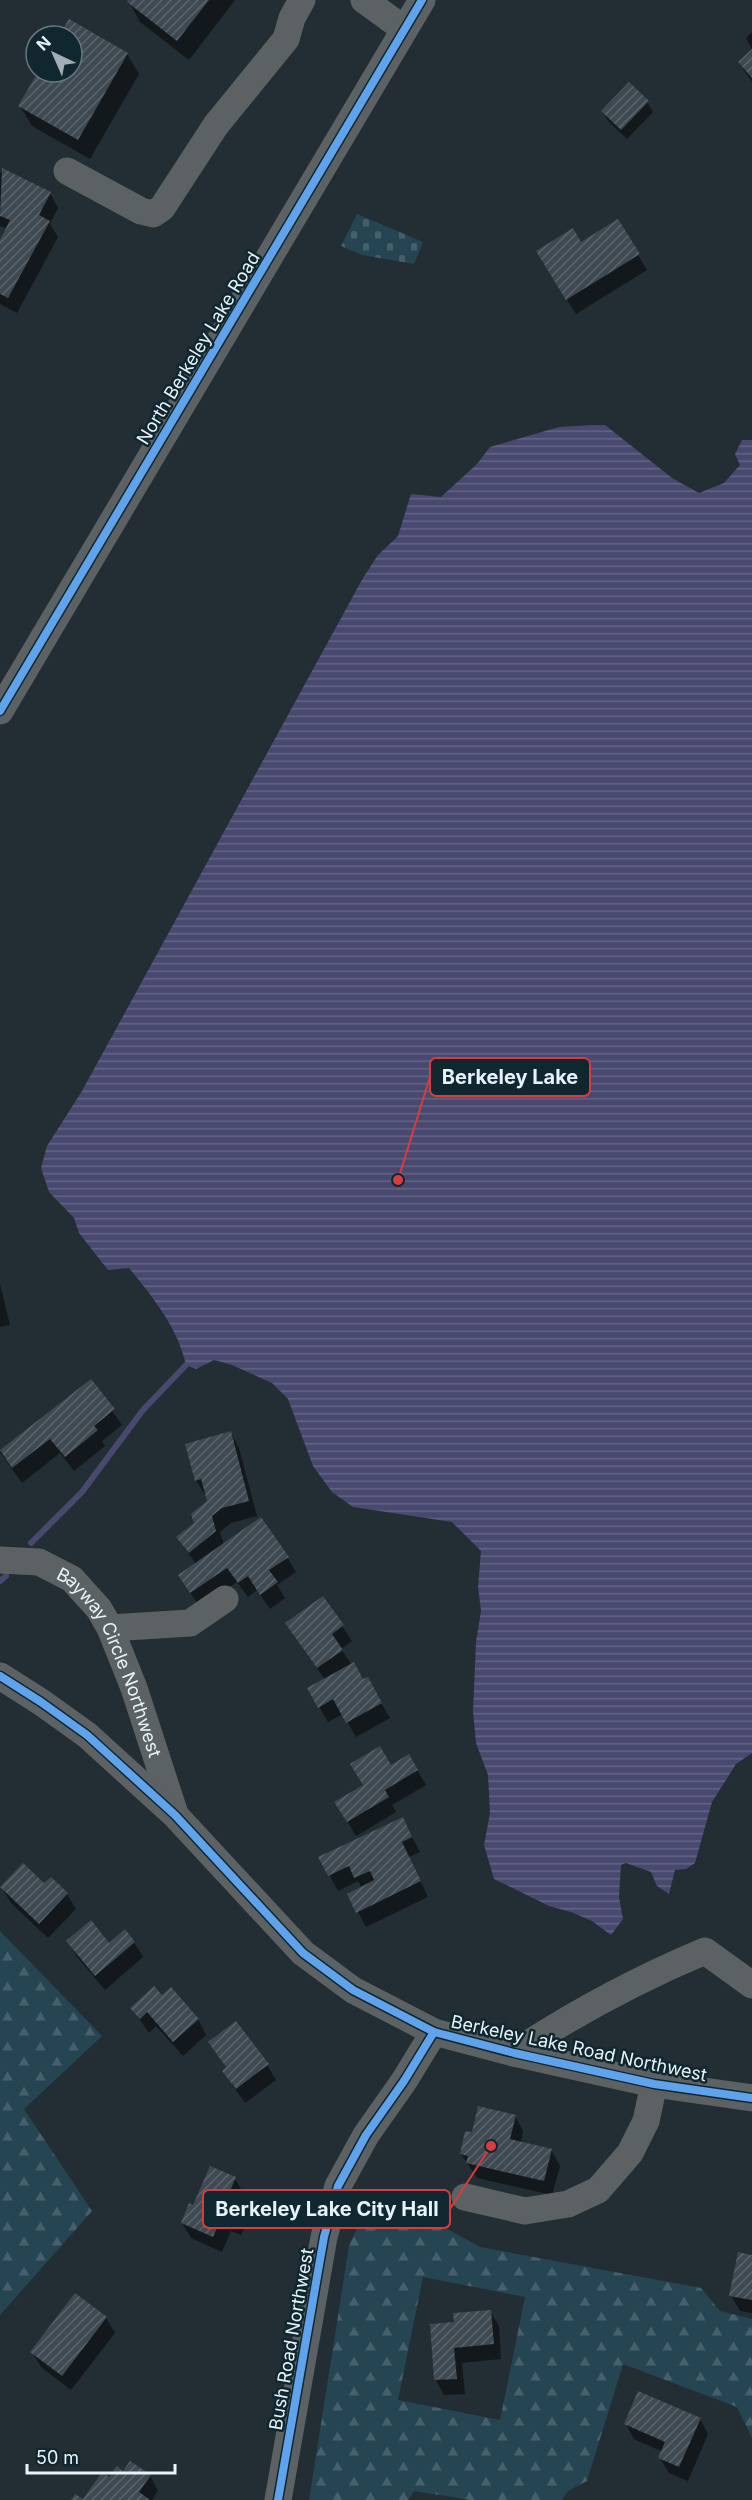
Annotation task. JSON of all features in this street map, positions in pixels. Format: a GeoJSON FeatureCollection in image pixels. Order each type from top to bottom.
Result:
{"type":"FeatureCollection","features":[{"type":"Feature","properties":{"kind":"street"},"geometry":{"type":"LineString","coordinates":[[67,171],[141,212],[153,214],[162,208],[216,125],[286,39],[292,18],[302,0]]}},
{"type":"Feature","properties":{"kind":"street"},"geometry":{"type":"LineString","coordinates":[[364,0],[404,29]]}},
{"type":"Feature","properties":{"kind":"street","name":"North Berkeley Lake Road"},"geometry":{"type":"LineString","coordinates":[[0,711],[422,0]]}},
{"type":"Feature","properties":{"kind":"street","name":"Bayway Circle Northwest"},"geometry":{"type":"LineString","coordinates":[[0,1560],[39,1562],[72,1579],[99,1609],[110,1628],[134,1688],[175,1815]]}},
{"type":"Feature","properties":{"kind":"street"},"geometry":{"type":"LineString","coordinates":[[110,1628],[190,1623],[225,1599]]}},
{"type":"Feature","properties":{"kind":"street"},"geometry":{"type":"LineString","coordinates":[[0,1676],[87,1735],[175,1815],[303,1953],[353,1990],[435,2032]]}},
{"type":"Feature","properties":{"kind":"street"},"geometry":{"type":"LineString","coordinates":[[514,2053],[569,2017],[705,1951],[752,1985]]}},
{"type":"Feature","properties":{"kind":"street","name":"Berkeley Lake Road Northwest"},"geometry":{"type":"LineString","coordinates":[[435,2032],[514,2053],[654,2084],[752,2098]]}},
{"type":"Feature","properties":{"kind":"street","name":"Bush Road Northwest"},"geometry":{"type":"LineString","coordinates":[[278,2500],[324,2237],[338,2186],[366,2135],[435,2032]]}},
{"type":"Feature","properties":{"kind":"street"},"geometry":{"type":"LineString","coordinates":[[465,2197],[525,2211],[568,2204],[598,2190],[630,2153],[646,2121],[654,2084]]}},
{"type":"Feature","properties":{"kind":"green space"},"geometry":{"type":"Polygon","coordinates":[[[357,214],[423,242],[414,264],[362,255],[341,246],[357,214]]]}},
{"type":"Feature","properties":{"kind":"green space"},"geometry":{"type":"Polygon","coordinates":[[[0,1931],[102,2036],[24,2109],[92,2211],[0,2315],[0,1931]]]}},
{"type":"Feature","properties":{"kind":"green space"},"geometry":{"type":"Polygon","coordinates":[[[374,2189],[480,2247],[701,2288],[720,2311],[752,2319],[752,2438],[737,2407],[623,2364],[587,2481],[568,2491],[562,2500],[471,2500],[414,2491],[408,2500],[309,2500],[349,2246],[374,2189]],[[423,2277],[398,2400],[500,2420],[525,2297],[423,2277]]]}},
{"type":"Feature","properties":{"kind":"water"},"geometry":{"type":"Polygon","coordinates":[[[605,425],[672,478],[699,493],[724,483],[740,465],[735,454],[742,440],[752,440],[752,1753],[736,1764],[712,1802],[695,1863],[686,1869],[675,1870],[669,1894],[657,1886],[651,1872],[626,1863],[621,1865],[619,1897],[623,1919],[611,1935],[592,1921],[549,1906],[494,1879],[484,1845],[490,1813],[488,1775],[476,1743],[473,1711],[476,1642],[481,1611],[478,1587],[481,1551],[452,1522],[353,1507],[332,1492],[313,1466],[288,1399],[272,1383],[232,1365],[214,1360],[196,1369],[186,1365],[171,1325],[155,1301],[129,1268],[108,1270],[79,1233],[74,1218],[49,1192],[41,1168],[47,1146],[82,1091],[363,578],[378,555],[398,536],[411,494],[441,497],[477,464],[490,447],[559,427],[605,425]]]}},
{"type":"Feature","properties":{"kind":"building"},"geometry":{"type":"Polygon","coordinates":[[[128,0],[209,0],[177,41],[127,2],[128,0]]]}},
{"type":"Feature","properties":{"kind":"building"},"geometry":{"type":"Polygon","coordinates":[[[69,19],[78,24],[66,24],[69,19]]]}},
{"type":"Feature","properties":{"kind":"building"},"geometry":{"type":"Polygon","coordinates":[[[84,28],[128,53],[78,140],[18,106],[31,84],[84,84],[84,28]]]}},
{"type":"Feature","properties":{"kind":"building"},"geometry":{"type":"Polygon","coordinates":[[[752,49],[752,78],[738,62],[752,49]]]}},
{"type":"Feature","properties":{"kind":"building"},"geometry":{"type":"Polygon","coordinates":[[[629,82],[649,101],[621,130],[601,111],[629,82]]]}},
{"type":"Feature","properties":{"kind":"building"},"geometry":{"type":"Polygon","coordinates":[[[2,168],[51,192],[39,215],[50,221],[8,298],[0,294],[0,240],[10,220],[0,216],[2,168]]]}},
{"type":"Feature","properties":{"kind":"building"},"geometry":{"type":"Polygon","coordinates":[[[618,219],[640,254],[566,300],[536,251],[573,228],[581,242],[618,219]]]}},
{"type":"Feature","properties":{"kind":"building"},"geometry":{"type":"Polygon","coordinates":[[[91,1379],[115,1409],[94,1426],[98,1430],[65,1457],[50,1439],[12,1468],[0,1450],[91,1379]]]}},
{"type":"Feature","properties":{"kind":"building"},"geometry":{"type":"Polygon","coordinates":[[[231,1431],[249,1501],[222,1508],[212,1516],[216,1531],[189,1553],[176,1537],[194,1523],[191,1514],[207,1501],[201,1479],[195,1481],[185,1444],[231,1431]]]}},
{"type":"Feature","properties":{"kind":"building"},"geometry":{"type":"Polygon","coordinates":[[[261,1517],[289,1557],[269,1570],[278,1582],[260,1595],[248,1576],[238,1583],[227,1568],[190,1593],[178,1575],[261,1517]]]}},
{"type":"Feature","properties":{"kind":"building"},"geometry":{"type":"Polygon","coordinates":[[[323,1596],[344,1625],[332,1634],[343,1650],[317,1668],[285,1623],[323,1596]]]}},
{"type":"Feature","properties":{"kind":"building"},"geometry":{"type":"Polygon","coordinates":[[[354,1662],[363,1679],[368,1677],[382,1703],[346,1723],[333,1699],[318,1708],[307,1688],[354,1662]]]}},
{"type":"Feature","properties":{"kind":"building"},"geometry":{"type":"Polygon","coordinates":[[[380,1746],[391,1765],[409,1754],[418,1770],[385,1790],[389,1797],[347,1822],[334,1802],[363,1785],[350,1764],[380,1746]]]}},
{"type":"Feature","properties":{"kind":"building"},"geometry":{"type":"Polygon","coordinates":[[[403,1817],[412,1837],[402,1842],[421,1881],[356,1913],[347,1894],[374,1880],[370,1871],[354,1878],[349,1866],[328,1876],[318,1857],[403,1817]]]}},
{"type":"Feature","properties":{"kind":"building"},"geometry":{"type":"Polygon","coordinates":[[[23,1863],[44,1883],[51,1877],[68,1893],[39,1924],[0,1887],[23,1863]]]}},
{"type":"Feature","properties":{"kind":"building"},"geometry":{"type":"Polygon","coordinates":[[[91,1920],[109,1943],[125,1929],[135,1942],[95,1976],[66,1941],[91,1920]]]}},
{"type":"Feature","properties":{"kind":"building"},"geometry":{"type":"Polygon","coordinates":[[[154,1986],[162,1995],[171,1987],[199,2019],[173,2042],[147,2012],[140,2019],[130,2008],[154,1986]]]}},
{"type":"Feature","properties":{"kind":"building"},"geometry":{"type":"Polygon","coordinates":[[[236,2021],[269,2064],[236,2089],[222,2071],[226,2067],[208,2042],[236,2021]]]}},
{"type":"Feature","properties":{"kind":"building"},"geometry":{"type":"Polygon","coordinates":[[[478,2106],[516,2115],[510,2139],[552,2149],[544,2181],[466,2163],[468,2156],[460,2154],[465,2131],[472,2132],[478,2106]]]}},
{"type":"Feature","properties":{"kind":"building"},"geometry":{"type":"Polygon","coordinates":[[[210,2166],[236,2177],[225,2203],[238,2209],[233,2221],[222,2216],[213,2237],[181,2223],[189,2203],[193,2205],[210,2166]]]}},
{"type":"Feature","properties":{"kind":"building"},"geometry":{"type":"Polygon","coordinates":[[[738,2252],[752,2255],[752,2300],[729,2296],[738,2252]]]}},
{"type":"Feature","properties":{"kind":"building"},"geometry":{"type":"Polygon","coordinates":[[[75,2293],[107,2317],[62,2376],[30,2352],[75,2293]]]}},
{"type":"Feature","properties":{"kind":"building"},"geometry":{"type":"Polygon","coordinates":[[[491,2310],[494,2344],[454,2348],[457,2379],[434,2380],[430,2324],[454,2322],[453,2313],[491,2310]]]}},
{"type":"Feature","properties":{"kind":"building"},"geometry":{"type":"Polygon","coordinates":[[[638,2391],[701,2418],[679,2467],[658,2458],[665,2442],[624,2424],[638,2391]]]}},
{"type":"Feature","properties":{"kind":"building"},"geometry":{"type":"Polygon","coordinates":[[[130,2461],[151,2475],[139,2492],[150,2500],[71,2500],[75,2494],[83,2499],[102,2472],[109,2477],[117,2466],[123,2471],[130,2461]]]}},
{"type":"Feature","properties":{"kind":"waterway"},"geometry":{"type":"LineString","coordinates":[[31,1543],[82,1492],[143,1410],[186,1365]]}},
{"type":"Feature","properties":{"kind":"waterway"},"geometry":{"type":"LineString","coordinates":[[0,1581],[6,1576]]}},
{"type":"Feature","properties":{"kind":"cycle path"},"geometry":{"type":"LineString","coordinates":[[0,711],[422,0]]}},
{"type":"Feature","properties":{"kind":"cycle path"},"geometry":{"type":"LineString","coordinates":[[0,1676],[87,1735],[175,1815],[303,1953],[353,1990],[434,2032],[514,2053],[654,2084],[752,2098]]}},
{"type":"Feature","properties":{"kind":"cycle path"},"geometry":{"type":"LineString","coordinates":[[278,2500],[324,2237],[338,2186],[366,2135],[404,2081],[434,2032]]}},
{"type":"Feature","properties":{"kind":"place","name":"Berkeley Lake"},"geometry":{"type":"Point","coordinates":[398,1180]}},
{"type":"Feature","properties":{"kind":"place","name":"Berkeley Lake City Hall"},"geometry":{"type":"Point","coordinates":[491,2146]}}]}
